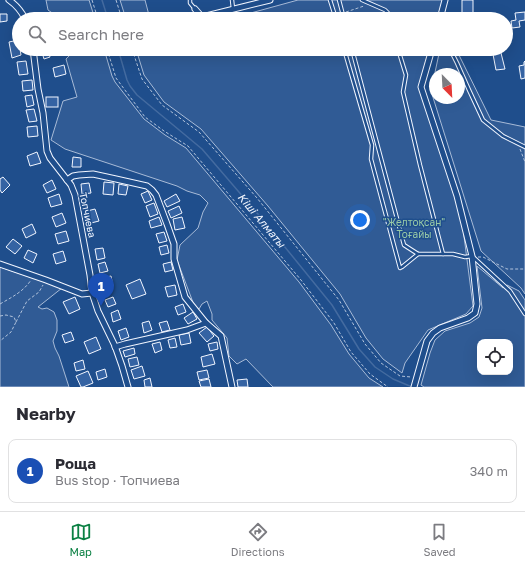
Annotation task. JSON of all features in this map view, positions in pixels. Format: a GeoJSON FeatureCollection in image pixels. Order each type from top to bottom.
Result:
{"type":"FeatureCollection","features":[{"type":"Feature","properties":{"kind":"street"},"geometry":{"type":"LineString","coordinates":[[9,0],[16,5],[21,12]]}},
{"type":"Feature","properties":{"kind":"street"},"geometry":{"type":"LineString","coordinates":[[221,12],[270,0]]}},
{"type":"Feature","properties":{"kind":"street"},"geometry":{"type":"LineString","coordinates":[[442,12],[445,0]]}},
{"type":"Feature","properties":{"kind":"street","name":"Топчиева"},"geometry":{"type":"LineString","coordinates":[[34,56],[47,151],[50,158],[71,185],[75,195],[92,293],[98,311],[115,347],[128,387]]}},
{"type":"Feature","properties":{"kind":"street"},"geometry":{"type":"LineString","coordinates":[[414,387],[427,341],[433,333],[440,328],[468,318],[475,313],[477,304],[472,256],[457,196],[421,87],[430,56]]}},
{"type":"Feature","properties":{"kind":"street"},"geometry":{"type":"LineString","coordinates":[[67,180],[73,176],[93,174],[147,186],[156,195],[174,244],[174,259],[185,297],[206,323],[221,336],[232,387]]}},
{"type":"Feature","properties":{"kind":"street"},"geometry":{"type":"LineString","coordinates":[[0,264],[34,275],[82,294],[92,293]]}},
{"type":"Feature","properties":{"kind":"street"},"geometry":{"type":"LineString","coordinates":[[115,347],[187,330],[206,323]]}},
{"type":"Feature","properties":{"kind":"lane"},"geometry":{"type":"LineString","coordinates":[[190,0],[190,3],[195,9]]}},
{"type":"Feature","properties":{"kind":"lane"},"geometry":{"type":"LineString","coordinates":[[232,0],[233,9]]}},
{"type":"Feature","properties":{"kind":"lane"},"geometry":{"type":"LineString","coordinates":[[330,0],[334,12]]}},
{"type":"Feature","properties":{"kind":"lane"},"geometry":{"type":"LineString","coordinates":[[339,0],[343,12]]}},
{"type":"Feature","properties":{"kind":"lane"},"geometry":{"type":"LineString","coordinates":[[362,0],[387,12]]}},
{"type":"Feature","properties":{"kind":"lane"},"geometry":{"type":"LineString","coordinates":[[346,56],[372,145],[371,159],[400,268],[418,254]]}},
{"type":"Feature","properties":{"kind":"lane"},"geometry":{"type":"LineString","coordinates":[[354,56],[404,245],[418,254],[453,254],[465,257],[472,256],[510,291],[525,314]]}},
{"type":"Feature","properties":{"kind":"lane"},"geometry":{"type":"LineString","coordinates":[[400,56],[406,75],[403,92],[443,254]]}},
{"type":"Feature","properties":{"kind":"lane"},"geometry":{"type":"LineString","coordinates":[[454,56],[484,120],[503,136],[525,147]]}},
{"type":"Feature","properties":{"kind":"path"},"geometry":{"type":"LineString","coordinates":[[92,0],[96,12]]}},
{"type":"Feature","properties":{"kind":"path"},"geometry":{"type":"LineString","coordinates":[[116,0],[120,12]]}},
{"type":"Feature","properties":{"kind":"path"},"geometry":{"type":"LineString","coordinates":[[346,12],[370,4]]}},
{"type":"Feature","properties":{"kind":"path"},"geometry":{"type":"LineString","coordinates":[[109,56],[116,78],[145,117],[188,146],[301,280],[334,323],[351,352],[370,374],[388,387]]}},
{"type":"Feature","properties":{"kind":"path"},"geometry":{"type":"LineString","coordinates":[[134,56],[142,79],[162,105],[199,132],[257,198],[339,300],[365,344],[381,363],[400,376],[417,377]]}},
{"type":"Feature","properties":{"kind":"path"},"geometry":{"type":"LineString","coordinates":[[518,144],[525,162]]}},
{"type":"Feature","properties":{"kind":"path"},"geometry":{"type":"LineString","coordinates":[[472,256],[484,257],[507,269],[525,269]]}},
{"type":"Feature","properties":{"kind":"path"},"geometry":{"type":"LineString","coordinates":[[0,304],[18,294],[27,286],[34,275]]}},
{"type":"Feature","properties":{"kind":"path"},"geometry":{"type":"LineString","coordinates":[[0,341],[11,332],[28,301],[39,292],[46,280]]}},
{"type":"Feature","properties":{"kind":"path"},"geometry":{"type":"LineString","coordinates":[[0,316],[6,315],[14,318],[16,322]]}},
{"type":"Feature","properties":{"kind":"shaded area"},"geometry":{"type":"Polygon","coordinates":[[[46,0],[89,0],[93,12],[51,12],[48,10],[46,0]]]}},
{"type":"Feature","properties":{"kind":"shaded area"},"geometry":{"type":"Polygon","coordinates":[[[120,0],[145,0],[148,12],[124,12],[120,0]]]}},
{"type":"Feature","properties":{"kind":"shaded area"},"geometry":{"type":"Polygon","coordinates":[[[298,0],[443,0],[439,12],[254,12],[298,0]]]}},
{"type":"Feature","properties":{"kind":"shaded area"},"geometry":{"type":"Polygon","coordinates":[[[69,56],[106,56],[115,82],[144,119],[165,135],[186,148],[299,282],[331,325],[349,354],[369,378],[383,387],[273,387],[246,359],[237,364],[229,356],[227,338],[212,320],[212,314],[207,301],[202,304],[199,309],[194,305],[177,260],[180,245],[198,228],[203,212],[208,203],[200,195],[65,149],[51,140],[63,101],[77,97],[66,59],[69,56]]]}},
{"type":"Feature","properties":{"kind":"shaded area"},"geometry":{"type":"Polygon","coordinates":[[[138,56],[427,56],[419,86],[462,221],[473,306],[466,314],[428,330],[405,363],[402,373],[383,359],[366,338],[340,294],[268,206],[201,129],[164,102],[144,75],[138,56]]]}},
{"type":"Feature","properties":{"kind":"shaded area","name":"\"Желтоқсан\" Тоғайы"},"geometry":{"type":"Polygon","coordinates":[[[438,56],[459,56],[491,120],[525,127],[525,294],[521,288],[481,251],[435,104],[465,104],[465,68],[436,68],[438,56]]]}},
{"type":"Feature","properties":{"kind":"shaded area"},"geometry":{"type":"Polygon","coordinates":[[[477,266],[503,288],[507,285],[519,291],[525,300],[525,387],[424,387],[421,385],[435,340],[445,331],[470,323],[479,317],[482,308],[477,266]]]}},
{"type":"Feature","properties":{"kind":"shaded area"},"geometry":{"type":"Polygon","coordinates":[[[0,267],[62,288],[38,307],[42,309],[47,308],[54,312],[57,320],[57,331],[53,341],[69,387],[0,387],[0,267]]]}},
{"type":"Feature","properties":{"kind":"building"},"geometry":{"type":"Polygon","coordinates":[[[462,0],[473,0],[473,12],[462,12],[462,0]]]}},
{"type":"Feature","properties":{"kind":"building"},"geometry":{"type":"Polygon","coordinates":[[[525,12],[525,20],[519,21],[520,27],[513,28],[513,21],[516,20],[515,13],[525,12]]]}},
{"type":"Feature","properties":{"kind":"building"},"geometry":{"type":"Polygon","coordinates":[[[0,14],[7,14],[7,21],[0,22],[0,14]]]}},
{"type":"Feature","properties":{"kind":"building"},"geometry":{"type":"Polygon","coordinates":[[[12,41],[12,56],[18,56],[12,58],[9,42],[12,41]]]}},
{"type":"Feature","properties":{"kind":"building"},"geometry":{"type":"Polygon","coordinates":[[[43,56],[50,56],[50,57],[44,59],[43,56]]]}},
{"type":"Feature","properties":{"kind":"building"},"geometry":{"type":"Polygon","coordinates":[[[493,56],[502,56],[505,69],[496,70],[493,56]]]}},
{"type":"Feature","properties":{"kind":"building"},"geometry":{"type":"Polygon","coordinates":[[[26,61],[28,74],[19,75],[17,62],[26,61]]]}},
{"type":"Feature","properties":{"kind":"building"},"geometry":{"type":"Polygon","coordinates":[[[525,61],[525,78],[521,79],[519,66],[524,65],[525,61]]]}},
{"type":"Feature","properties":{"kind":"building"},"geometry":{"type":"Polygon","coordinates":[[[64,65],[66,74],[55,77],[53,68],[64,65]]]}},
{"type":"Feature","properties":{"kind":"building"},"geometry":{"type":"Polygon","coordinates":[[[32,80],[33,90],[23,91],[22,81],[32,80]]]}},
{"type":"Feature","properties":{"kind":"building"},"geometry":{"type":"Polygon","coordinates":[[[32,95],[34,105],[27,107],[25,96],[32,95]]]}},
{"type":"Feature","properties":{"kind":"building"},"geometry":{"type":"Polygon","coordinates":[[[46,97],[58,97],[58,107],[46,107],[46,97]]]}},
{"type":"Feature","properties":{"kind":"building"},"geometry":{"type":"Polygon","coordinates":[[[34,109],[37,121],[29,122],[26,110],[34,109]]]}},
{"type":"Feature","properties":{"kind":"building"},"geometry":{"type":"Polygon","coordinates":[[[37,126],[38,136],[28,137],[27,127],[37,126]]]}},
{"type":"Feature","properties":{"kind":"building"},"geometry":{"type":"Polygon","coordinates":[[[37,152],[41,163],[30,166],[27,156],[37,152]]]}},
{"type":"Feature","properties":{"kind":"building"},"geometry":{"type":"Polygon","coordinates":[[[73,157],[81,158],[81,167],[72,167],[73,157]]]}},
{"type":"Feature","properties":{"kind":"building"},"geometry":{"type":"Polygon","coordinates":[[[3,177],[10,185],[2,193],[0,190],[0,179],[3,177]]]}},
{"type":"Feature","properties":{"kind":"building"},"geometry":{"type":"Polygon","coordinates":[[[52,180],[56,189],[47,193],[43,185],[52,180]]]}},
{"type":"Feature","properties":{"kind":"building"},"geometry":{"type":"Polygon","coordinates":[[[104,182],[114,183],[113,195],[103,194],[104,182]]]}},
{"type":"Feature","properties":{"kind":"building"},"geometry":{"type":"Polygon","coordinates":[[[89,183],[91,193],[82,194],[81,184],[89,183]]]}},
{"type":"Feature","properties":{"kind":"building"},"geometry":{"type":"Polygon","coordinates":[[[119,184],[128,186],[126,195],[118,194],[119,184]]]}},
{"type":"Feature","properties":{"kind":"building"},"geometry":{"type":"Polygon","coordinates":[[[148,191],[152,200],[145,203],[141,194],[148,191]]]}},
{"type":"Feature","properties":{"kind":"building"},"geometry":{"type":"Polygon","coordinates":[[[59,194],[62,204],[51,207],[48,198],[59,194]]]}},
{"type":"Feature","properties":{"kind":"building"},"geometry":{"type":"Polygon","coordinates":[[[176,194],[180,201],[167,207],[164,201],[176,194]]]}},
{"type":"Feature","properties":{"kind":"building"},"geometry":{"type":"Polygon","coordinates":[[[154,203],[158,214],[150,217],[146,206],[154,203]]]}},
{"type":"Feature","properties":{"kind":"building"},"geometry":{"type":"Polygon","coordinates":[[[179,206],[182,213],[171,218],[168,211],[179,206]]]}},
{"type":"Feature","properties":{"kind":"building"},"geometry":{"type":"Polygon","coordinates":[[[95,209],[99,221],[91,223],[87,211],[95,209]]]}},
{"type":"Feature","properties":{"kind":"building"},"geometry":{"type":"Polygon","coordinates":[[[62,213],[66,223],[56,227],[52,217],[62,213]]]}},
{"type":"Feature","properties":{"kind":"building"},"geometry":{"type":"Polygon","coordinates":[[[159,217],[162,225],[151,228],[149,221],[159,217]]]}},
{"type":"Feature","properties":{"kind":"building"},"geometry":{"type":"Polygon","coordinates":[[[182,217],[185,228],[175,230],[173,219],[182,217]]]}},
{"type":"Feature","properties":{"kind":"building"},"geometry":{"type":"Polygon","coordinates":[[[32,224],[36,233],[26,238],[22,229],[32,224]]]}},
{"type":"Feature","properties":{"kind":"building"},"geometry":{"type":"Polygon","coordinates":[[[66,231],[69,241],[58,244],[55,234],[66,231]]]}},
{"type":"Feature","properties":{"kind":"building"},"geometry":{"type":"Polygon","coordinates":[[[164,232],[167,241],[159,243],[156,234],[164,232]]]}},
{"type":"Feature","properties":{"kind":"building"},"geometry":{"type":"Polygon","coordinates":[[[13,239],[22,246],[15,254],[6,247],[13,239]]]}},
{"type":"Feature","properties":{"kind":"building"},"geometry":{"type":"Polygon","coordinates":[[[167,245],[169,253],[161,255],[159,247],[167,245]]]}},
{"type":"Feature","properties":{"kind":"building"},"geometry":{"type":"Polygon","coordinates":[[[103,248],[105,258],[97,260],[95,249],[103,248]]]}},
{"type":"Feature","properties":{"kind":"building"},"geometry":{"type":"Polygon","coordinates":[[[28,250],[37,254],[33,263],[24,258],[28,250]]]}},
{"type":"Feature","properties":{"kind":"building"},"geometry":{"type":"Polygon","coordinates":[[[63,251],[66,261],[56,264],[53,254],[63,251]]]}},
{"type":"Feature","properties":{"kind":"building"},"geometry":{"type":"Polygon","coordinates":[[[105,262],[108,271],[100,273],[98,264],[105,262]]]}},
{"type":"Feature","properties":{"kind":"building"},"geometry":{"type":"Polygon","coordinates":[[[171,262],[173,270],[165,272],[163,264],[171,262]]]}},
{"type":"Feature","properties":{"kind":"building"},"geometry":{"type":"Polygon","coordinates":[[[111,276],[113,286],[105,288],[102,278],[111,276]]]}},
{"type":"Feature","properties":{"kind":"building"},"geometry":{"type":"Polygon","coordinates":[[[140,279],[146,294],[132,299],[126,285],[140,279]]]}},
{"type":"Feature","properties":{"kind":"building"},"geometry":{"type":"Polygon","coordinates":[[[175,285],[177,295],[168,297],[165,287],[175,285]]]}},
{"type":"Feature","properties":{"kind":"building"},"geometry":{"type":"Polygon","coordinates":[[[75,297],[80,309],[69,314],[63,302],[75,297]]]}},
{"type":"Feature","properties":{"kind":"building"},"geometry":{"type":"Polygon","coordinates":[[[113,297],[116,304],[108,307],[105,300],[113,297]]]}},
{"type":"Feature","properties":{"kind":"building"},"geometry":{"type":"Polygon","coordinates":[[[183,304],[186,312],[178,315],[175,307],[183,304]]]}},
{"type":"Feature","properties":{"kind":"building"},"geometry":{"type":"Polygon","coordinates":[[[118,310],[121,319],[113,322],[111,313],[118,310]]]}},
{"type":"Feature","properties":{"kind":"building"},"geometry":{"type":"Polygon","coordinates":[[[193,312],[197,319],[188,324],[184,318],[193,312]]]}},
{"type":"Feature","properties":{"kind":"building"},"geometry":{"type":"Polygon","coordinates":[[[149,321],[152,330],[144,333],[142,323],[149,321]]]}},
{"type":"Feature","properties":{"kind":"building"},"geometry":{"type":"Polygon","coordinates":[[[167,321],[170,330],[162,332],[159,323],[167,321]]]}},
{"type":"Feature","properties":{"kind":"building"},"geometry":{"type":"Polygon","coordinates":[[[207,327],[214,336],[207,342],[199,333],[207,327]]]}},
{"type":"Feature","properties":{"kind":"building"},"geometry":{"type":"Polygon","coordinates":[[[126,328],[129,337],[121,340],[118,331],[126,328]]]}},
{"type":"Feature","properties":{"kind":"building"},"geometry":{"type":"Polygon","coordinates":[[[71,332],[74,340],[65,343],[62,335],[71,332]]]}},
{"type":"Feature","properties":{"kind":"building"},"geometry":{"type":"Polygon","coordinates":[[[189,333],[191,343],[181,345],[179,335],[189,333]]]}},
{"type":"Feature","properties":{"kind":"building"},"geometry":{"type":"Polygon","coordinates":[[[96,337],[101,349],[89,354],[84,342],[96,337]]]}},
{"type":"Feature","properties":{"kind":"building"},"geometry":{"type":"Polygon","coordinates":[[[175,338],[177,347],[170,348],[168,340],[175,338]]]}},
{"type":"Feature","properties":{"kind":"building"},"geometry":{"type":"Polygon","coordinates":[[[160,342],[162,350],[155,353],[152,344],[160,342]]]}},
{"type":"Feature","properties":{"kind":"building"},"geometry":{"type":"Polygon","coordinates":[[[217,342],[218,349],[210,351],[208,344],[217,342]]]}},
{"type":"Feature","properties":{"kind":"building"},"geometry":{"type":"Polygon","coordinates":[[[134,348],[135,354],[125,357],[123,351],[134,348]]]}},
{"type":"Feature","properties":{"kind":"building"},"geometry":{"type":"Polygon","coordinates":[[[212,354],[215,364],[203,367],[201,357],[212,354]]]}},
{"type":"Feature","properties":{"kind":"building"},"geometry":{"type":"Polygon","coordinates":[[[137,357],[139,365],[130,367],[128,359],[137,357]]]}},
{"type":"Feature","properties":{"kind":"building"},"geometry":{"type":"Polygon","coordinates":[[[83,360],[85,369],[76,371],[74,363],[83,360]]]}},
{"type":"Feature","properties":{"kind":"building"},"geometry":{"type":"Polygon","coordinates":[[[142,366],[145,376],[134,379],[131,370],[142,366]]]}},
{"type":"Feature","properties":{"kind":"building"},"geometry":{"type":"Polygon","coordinates":[[[105,369],[107,377],[98,380],[96,372],[105,369]]]}},
{"type":"Feature","properties":{"kind":"building"},"geometry":{"type":"Polygon","coordinates":[[[207,370],[209,378],[199,380],[197,372],[207,370]]]}},
{"type":"Feature","properties":{"kind":"building"},"geometry":{"type":"Polygon","coordinates":[[[88,371],[93,383],[81,387],[76,376],[88,371]]]}},
{"type":"Feature","properties":{"kind":"building"},"geometry":{"type":"Polygon","coordinates":[[[150,378],[152,387],[145,387],[144,380],[150,378]]]}},
{"type":"Feature","properties":{"kind":"building"},"geometry":{"type":"Polygon","coordinates":[[[209,379],[211,387],[201,387],[199,381],[209,379]]]}},
{"type":"Feature","properties":{"kind":"building"},"geometry":{"type":"Polygon","coordinates":[[[247,379],[248,387],[238,387],[237,380],[247,379]]]}},
{"type":"Feature","properties":{"kind":"waterway","name":"Кіші Алматы"},"geometry":{"type":"LineString","coordinates":[[102,0],[106,12]]}},
{"type":"Feature","properties":{"kind":"waterway","name":"Кіші Алматы"},"geometry":{"type":"LineString","coordinates":[[120,56],[127,80],[137,95],[202,149],[263,220],[332,305],[359,349],[375,367],[393,379],[412,387]]}},
{"type":"Feature","properties":{"kind":"place","name":"Роща"},"geometry":{"type":"Point","coordinates":[101,306]}}]}
